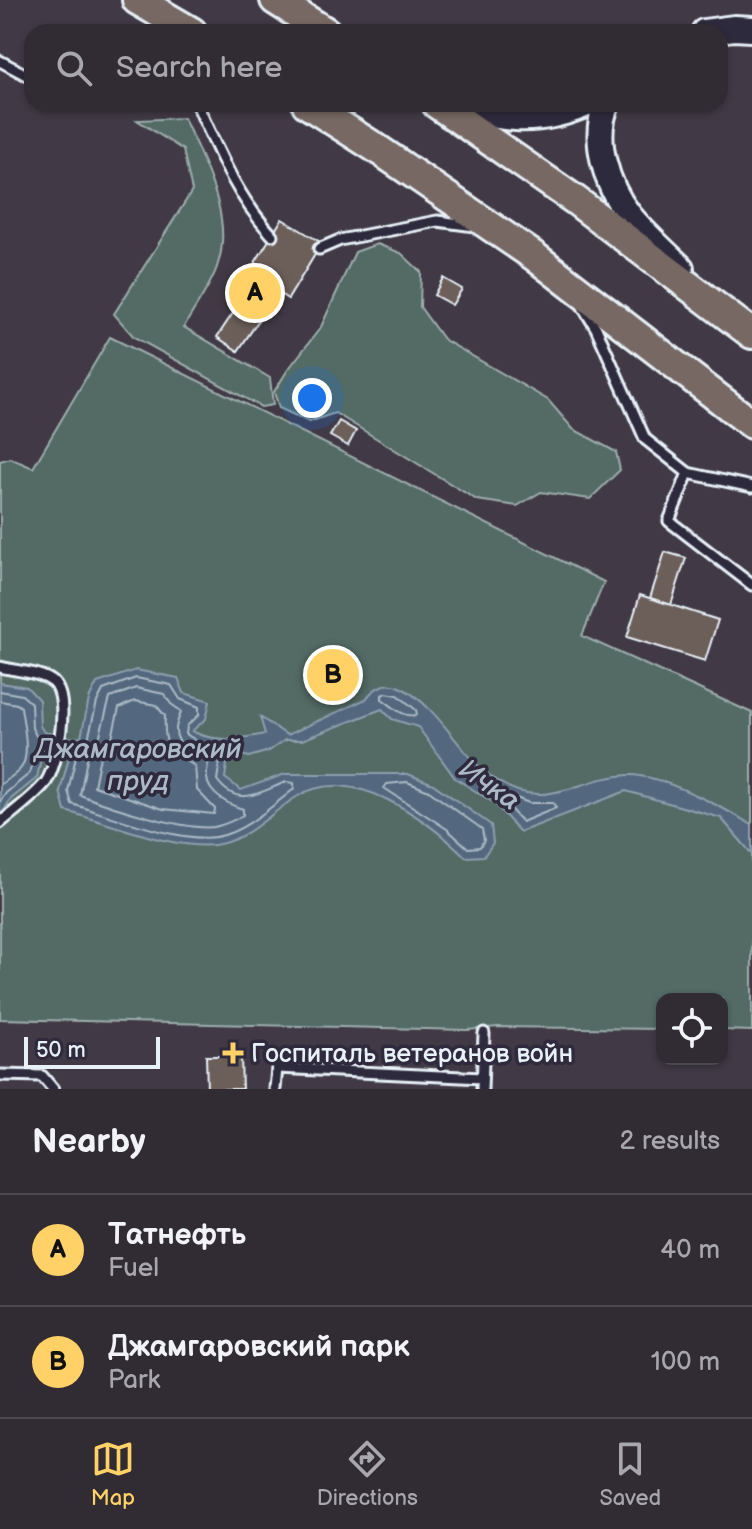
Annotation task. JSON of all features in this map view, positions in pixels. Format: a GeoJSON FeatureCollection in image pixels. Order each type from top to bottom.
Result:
{"type":"FeatureCollection","features":[{"type":"Feature","properties":{"kind":"highway"},"geometry":{"type":"LineString","coordinates":[[275,0],[313,24]]}},
{"type":"Feature","properties":{"kind":"highway"},"geometry":{"type":"LineString","coordinates":[[142,7],[176,24]]}},
{"type":"Feature","properties":{"kind":"highway"},"geometry":{"type":"LineString","coordinates":[[320,112],[534,256],[752,424]]}},
{"type":"Feature","properties":{"kind":"highway"},"geometry":{"type":"LineString","coordinates":[[448,112],[575,200],[752,334]]}},
{"type":"Feature","properties":{"kind":"main road"},"geometry":{"type":"LineString","coordinates":[[728,30],[752,29]]}},
{"type":"Feature","properties":{"kind":"main road"},"geometry":{"type":"LineString","coordinates":[[476,112],[518,120],[542,119],[568,112]]}},
{"type":"Feature","properties":{"kind":"main road"},"geometry":{"type":"LineString","coordinates":[[605,112],[601,129],[602,150],[614,192],[628,214],[724,313]]}},
{"type":"Feature","properties":{"kind":"lane"},"geometry":{"type":"LineString","coordinates":[[0,61],[24,74]]}},
{"type":"Feature","properties":{"kind":"lane"},"geometry":{"type":"LineString","coordinates":[[201,112],[230,176],[251,212],[272,235]]}},
{"type":"Feature","properties":{"kind":"lane"},"geometry":{"type":"LineString","coordinates":[[319,249],[340,240],[437,221],[492,229]]}},
{"type":"Feature","properties":{"kind":"lane"},"geometry":{"type":"LineString","coordinates":[[569,284],[596,328],[645,439],[688,473],[752,487]]}},
{"type":"Feature","properties":{"kind":"lane"},"geometry":{"type":"LineString","coordinates":[[688,473],[669,521],[752,585]]}},
{"type":"Feature","properties":{"kind":"lane"},"geometry":{"type":"LineString","coordinates":[[0,667],[49,679],[58,688],[62,701],[61,730],[47,781],[0,823]]}},
{"type":"Feature","properties":{"kind":"lane"},"geometry":{"type":"LineString","coordinates":[[275,1089],[277,1068],[482,1084],[484,1033]]}},
{"type":"Feature","properties":{"kind":"lane"},"geometry":{"type":"LineString","coordinates":[[0,1075],[42,1076],[53,1089]]}},
{"type":"Feature","properties":{"kind":"green space"},"geometry":{"type":"Polygon","coordinates":[[[184,118],[214,191],[222,229],[222,248],[214,275],[184,327],[270,378],[273,405],[261,407],[134,337],[114,314],[192,191],[183,150],[137,120],[184,118]]]}},
{"type":"Feature","properties":{"kind":"green space"},"geometry":{"type":"Polygon","coordinates":[[[377,244],[401,253],[421,272],[420,307],[443,339],[548,400],[573,429],[616,452],[620,470],[590,499],[541,492],[517,506],[477,500],[335,413],[309,422],[279,408],[274,392],[321,327],[355,252],[377,244]]]}},
{"type":"Feature","properties":{"kind":"green space"},"geometry":{"type":"Polygon","coordinates":[[[110,337],[604,582],[582,636],[752,713],[752,1031],[728,1030],[728,993],[656,993],[656,1029],[498,1027],[467,1030],[0,1019],[0,461],[10,458],[33,468],[110,337]]]}},
{"type":"Feature","properties":{"kind":"water","name":"Джамгаровский пруд"},"geometry":{"type":"Polygon","coordinates":[[[136,670],[178,678],[184,693],[210,701],[206,719],[192,731],[218,739],[265,734],[260,717],[287,735],[366,699],[382,686],[397,686],[429,708],[473,760],[499,782],[532,794],[563,790],[610,777],[628,775],[657,780],[709,801],[752,825],[752,854],[721,818],[626,791],[520,832],[494,803],[455,778],[418,727],[392,719],[382,709],[302,740],[285,740],[269,751],[249,757],[237,754],[228,757],[225,778],[241,790],[285,774],[408,774],[433,784],[491,825],[493,843],[484,856],[466,857],[431,827],[388,800],[342,786],[320,788],[298,796],[252,830],[220,844],[185,844],[142,835],[65,811],[60,791],[71,750],[44,745],[37,778],[11,799],[0,817],[0,683],[27,687],[39,700],[40,726],[44,732],[73,738],[81,737],[89,699],[97,683],[136,670]]]}},
{"type":"Feature","properties":{"kind":"building"},"geometry":{"type":"Polygon","coordinates":[[[282,219],[322,243],[288,299],[248,274],[282,219]]]}},
{"type":"Feature","properties":{"kind":"building"},"geometry":{"type":"Polygon","coordinates":[[[443,278],[462,289],[452,305],[434,295],[443,278]]]}},
{"type":"Feature","properties":{"kind":"building"},"geometry":{"type":"Polygon","coordinates":[[[252,285],[273,299],[238,351],[217,337],[252,285]]]}},
{"type":"Feature","properties":{"kind":"building"},"geometry":{"type":"Polygon","coordinates":[[[339,421],[356,431],[348,446],[330,436],[339,421]]]}},
{"type":"Feature","properties":{"kind":"building"},"geometry":{"type":"Polygon","coordinates":[[[665,552],[686,558],[671,605],[650,598],[665,552]]]}},
{"type":"Feature","properties":{"kind":"building"},"geometry":{"type":"Polygon","coordinates":[[[640,595],[718,620],[705,661],[627,637],[640,595]]]}},
{"type":"Feature","properties":{"kind":"building"},"geometry":{"type":"Polygon","coordinates":[[[206,1056],[241,1056],[242,1089],[207,1089],[206,1056]]]}},
{"type":"Feature","properties":{"kind":"place","name":"Татнефть"},"geometry":{"type":"Point","coordinates":[255,293]}},
{"type":"Feature","properties":{"kind":"place","name":"Джамгаровский парк"},"geometry":{"type":"Point","coordinates":[333,675]}},
{"type":"Feature","properties":{"kind":"place","name":"Госпиталь ветеранов войн"},"geometry":{"type":"Point","coordinates":[233,1053]}},
{"type":"Feature","properties":{"kind":"water label","name":"Ичка"},"geometry":{"type":"Point","coordinates":[490,784]}}]}
